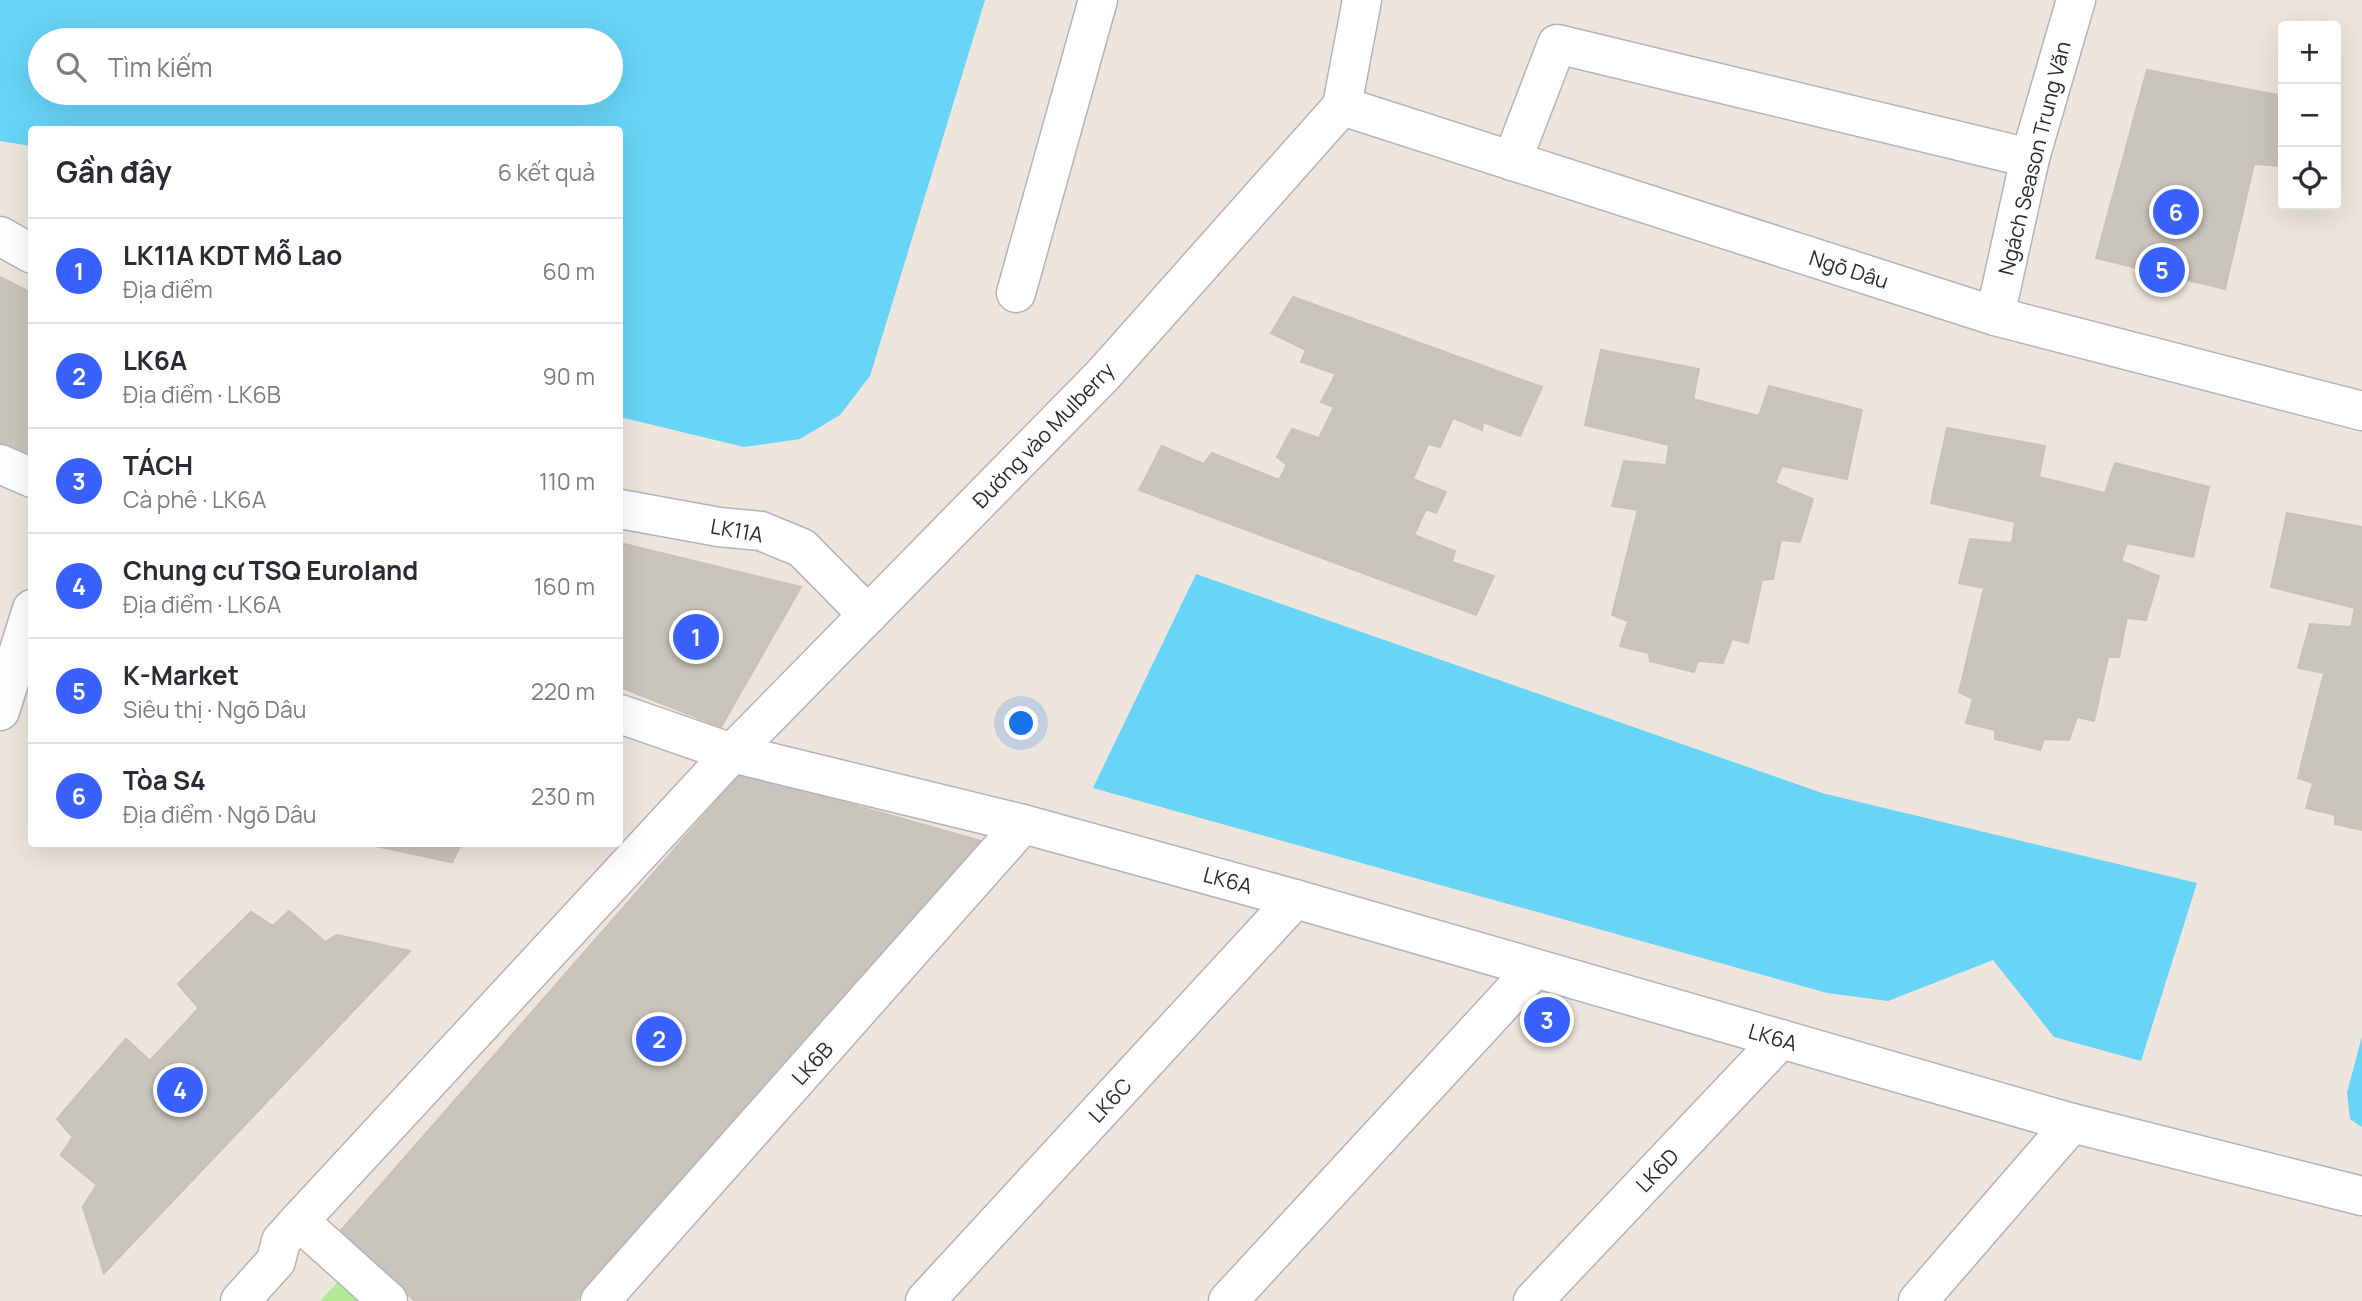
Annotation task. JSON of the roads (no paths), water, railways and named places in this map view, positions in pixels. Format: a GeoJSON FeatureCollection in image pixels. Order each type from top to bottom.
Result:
{"type":"FeatureCollection","features":[{"type":"Feature","properties":{"kind":"street"},"geometry":{"type":"LineString","coordinates":[[1016,293],[1098,0]]}},
{"type":"Feature","properties":{"kind":"street"},"geometry":{"type":"LineString","coordinates":[[1342,106],[1362,0]]}},
{"type":"Feature","properties":{"kind":"street","name":"Ngách Season Trung Văn"},"geometry":{"type":"LineString","coordinates":[[1995,316],[2030,158],[2076,0]]}},
{"type":"Feature","properties":{"kind":"street"},"geometry":{"type":"LineString","coordinates":[[1512,161],[1557,44],[2030,158]]}},
{"type":"Feature","properties":{"kind":"street","name":"Ngõ Dâu"},"geometry":{"type":"LineString","coordinates":[[1342,106],[1995,316],[2362,411]]}},
{"type":"Feature","properties":{"kind":"street","name":"Đường vào Mulberry"},"geometry":{"type":"LineString","coordinates":[[732,753],[1103,375],[1342,106]]}},
{"type":"Feature","properties":{"kind":"street"},"geometry":{"type":"LineString","coordinates":[[0,236],[28,252]]}},
{"type":"Feature","properties":{"kind":"street"},"geometry":{"type":"LineString","coordinates":[[0,464],[28,476]]}},
{"type":"Feature","properties":{"kind":"street","name":"LK11A"},"geometry":{"type":"LineString","coordinates":[[623,510],[719,527],[761,531],[802,548],[868,615]]}},
{"type":"Feature","properties":{"kind":"street"},"geometry":{"type":"LineString","coordinates":[[0,711],[28,622]]}},
{"type":"Feature","properties":{"kind":"street","name":"LK6A"},"geometry":{"type":"LineString","coordinates":[[623,715],[732,753],[1023,824],[1295,899],[2072,1123],[2362,1196]]}},
{"type":"Feature","properties":{"kind":"street"},"geometry":{"type":"LineString","coordinates":[[240,1301],[276,1261],[290,1231],[732,753]]}},
{"type":"Feature","properties":{"kind":"street","name":"LK6B"},"geometry":{"type":"LineString","coordinates":[[600,1301],[1023,824]]}},
{"type":"Feature","properties":{"kind":"street","name":"LK6C"},"geometry":{"type":"LineString","coordinates":[[925,1301],[1295,899]]}},
{"type":"Feature","properties":{"kind":"street"},"geometry":{"type":"LineString","coordinates":[[1228,1301],[1534,969]]}},
{"type":"Feature","properties":{"kind":"street","name":"LK6D"},"geometry":{"type":"LineString","coordinates":[[1533,1301],[1781,1039]]}},
{"type":"Feature","properties":{"kind":"street"},"geometry":{"type":"LineString","coordinates":[[1918,1301],[2072,1123]]}},
{"type":"Feature","properties":{"kind":"street"},"geometry":{"type":"LineString","coordinates":[[212,1301],[262,1246],[290,1231]]}},
{"type":"Feature","properties":{"kind":"street"},"geometry":{"type":"LineString","coordinates":[[290,1231],[388,1301]]}},
{"type":"Feature","properties":{"kind":"water"},"geometry":{"type":"Polygon","coordinates":[[[0,0],[985,0],[870,376],[840,415],[800,439],[744,447],[623,418],[623,126],[28,126],[28,146],[0,141],[0,0]]]}},
{"type":"Feature","properties":{"kind":"water"},"geometry":{"type":"Polygon","coordinates":[[[1196,574],[1822,793],[2197,883],[2141,1061],[2054,1037],[1993,960],[1888,1001],[1827,993],[1093,788],[1196,574]]]}},
{"type":"Feature","properties":{"kind":"water"},"geometry":{"type":"Polygon","coordinates":[[[2362,1036],[2362,1127],[2350,1119],[2347,1093],[2362,1036]]]}},
{"type":"Feature","properties":{"kind":"place","name":"Tòa S4"},"geometry":{"type":"Point","coordinates":[2176,212]}},
{"type":"Feature","properties":{"kind":"place","name":"K-Market"},"geometry":{"type":"Point","coordinates":[2162,270]}},
{"type":"Feature","properties":{"kind":"place","name":"LK11A KDT Mỗ Lao"},"geometry":{"type":"Point","coordinates":[696,637]}},
{"type":"Feature","properties":{"kind":"place","name":"TÁCH"},"geometry":{"type":"Point","coordinates":[1547,1020]}},
{"type":"Feature","properties":{"kind":"place","name":"LK6A"},"geometry":{"type":"Point","coordinates":[659,1039]}},
{"type":"Feature","properties":{"kind":"place","name":"Chung cư TSQ Euroland"},"geometry":{"type":"Point","coordinates":[180,1090]}}]}
